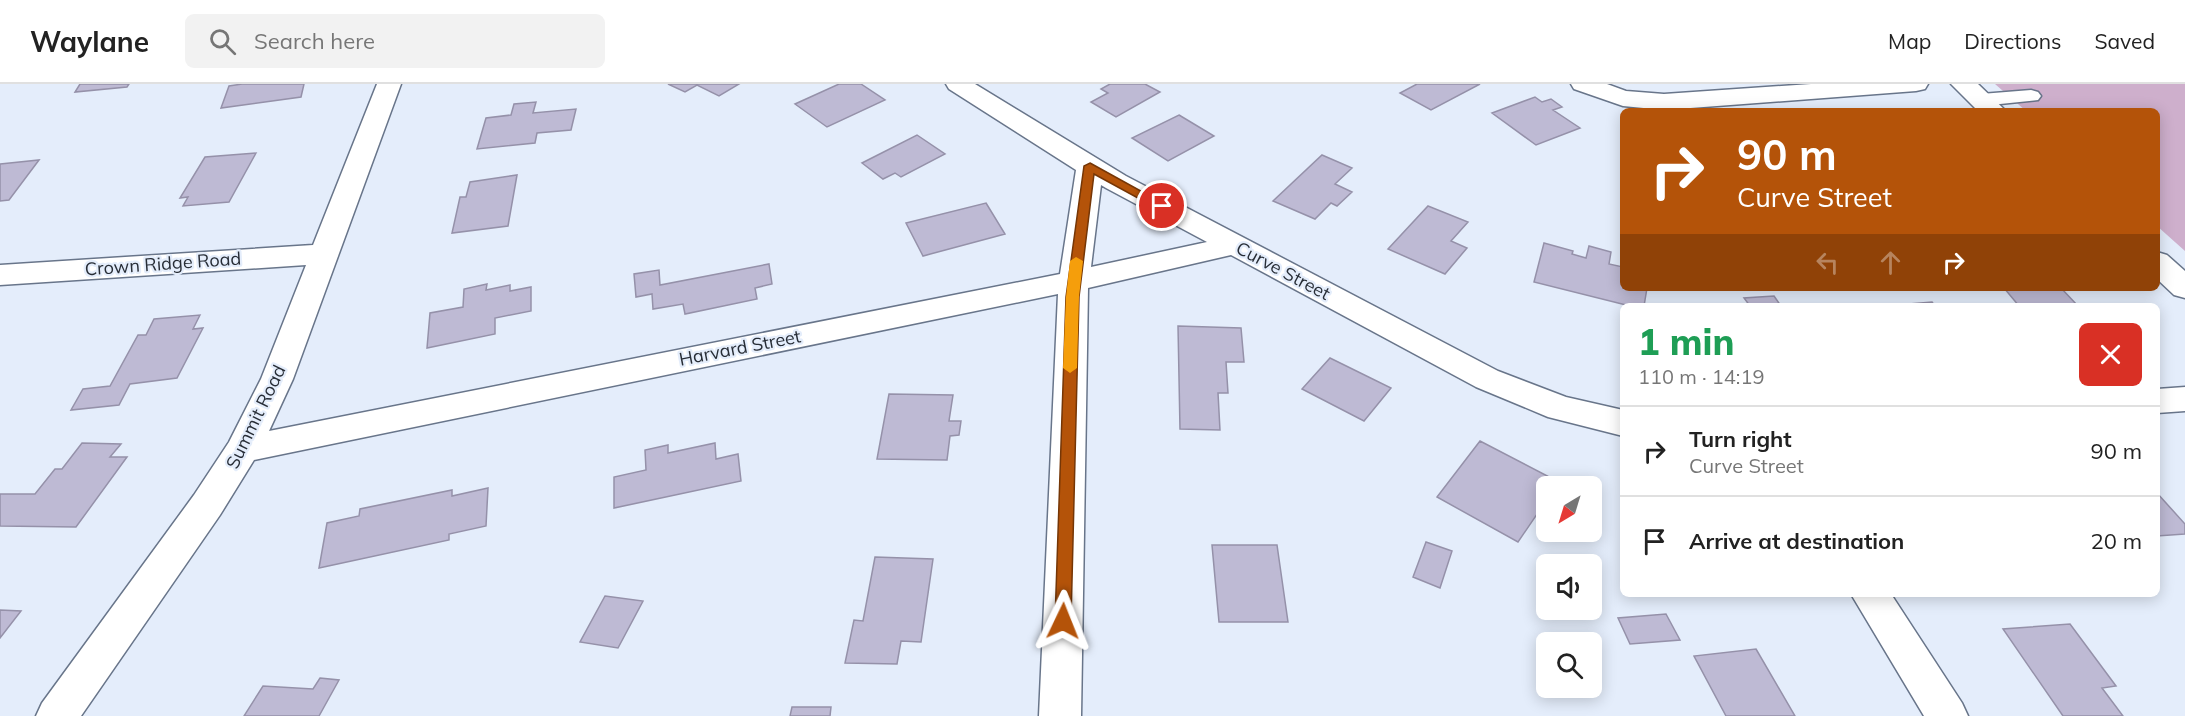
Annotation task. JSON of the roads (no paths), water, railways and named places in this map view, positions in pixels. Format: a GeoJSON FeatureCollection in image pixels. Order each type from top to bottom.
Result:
{"type":"FeatureCollection","features":[{"type":"Feature","properties":{"kind":"street","name":"Summit Road"},"geometry":{"type":"LineString","coordinates":[[57,716],[207,505],[243,449],[277,379],[389,84]]}},
{"type":"Feature","properties":{"kind":"street","name":"Curve Street"},"geometry":{"type":"LineString","coordinates":[[958,84],[1090,166],[1487,379],[1552,406],[1620,422]]}},
{"type":"Feature","properties":{"kind":"street"},"geometry":{"type":"LineString","coordinates":[[1583,84],[1623,98],[1664,102],[1916,84]]}},
{"type":"Feature","properties":{"kind":"street"},"geometry":{"type":"LineString","coordinates":[[1060,716],[1074,281],[1090,166]]}},
{"type":"Feature","properties":{"kind":"street","name":"Harvard Street"},"geometry":{"type":"LineString","coordinates":[[243,449],[1074,281],[1235,245]]}},
{"type":"Feature","properties":{"kind":"street","name":"Crown Ridge Road"},"geometry":{"type":"LineString","coordinates":[[0,275],[326,254]]}},
{"type":"Feature","properties":{"kind":"street"},"geometry":{"type":"LineString","coordinates":[[2160,265],[2185,288]]}},
{"type":"Feature","properties":{"kind":"street"},"geometry":{"type":"LineString","coordinates":[[2160,401],[2185,399]]}},
{"type":"Feature","properties":{"kind":"street"},"geometry":{"type":"LineString","coordinates":[[1872,597],[1947,716]]}},
{"type":"Feature","properties":{"kind":"lane"},"geometry":{"type":"LineString","coordinates":[[1979,98],[2031,96]]}}]}
